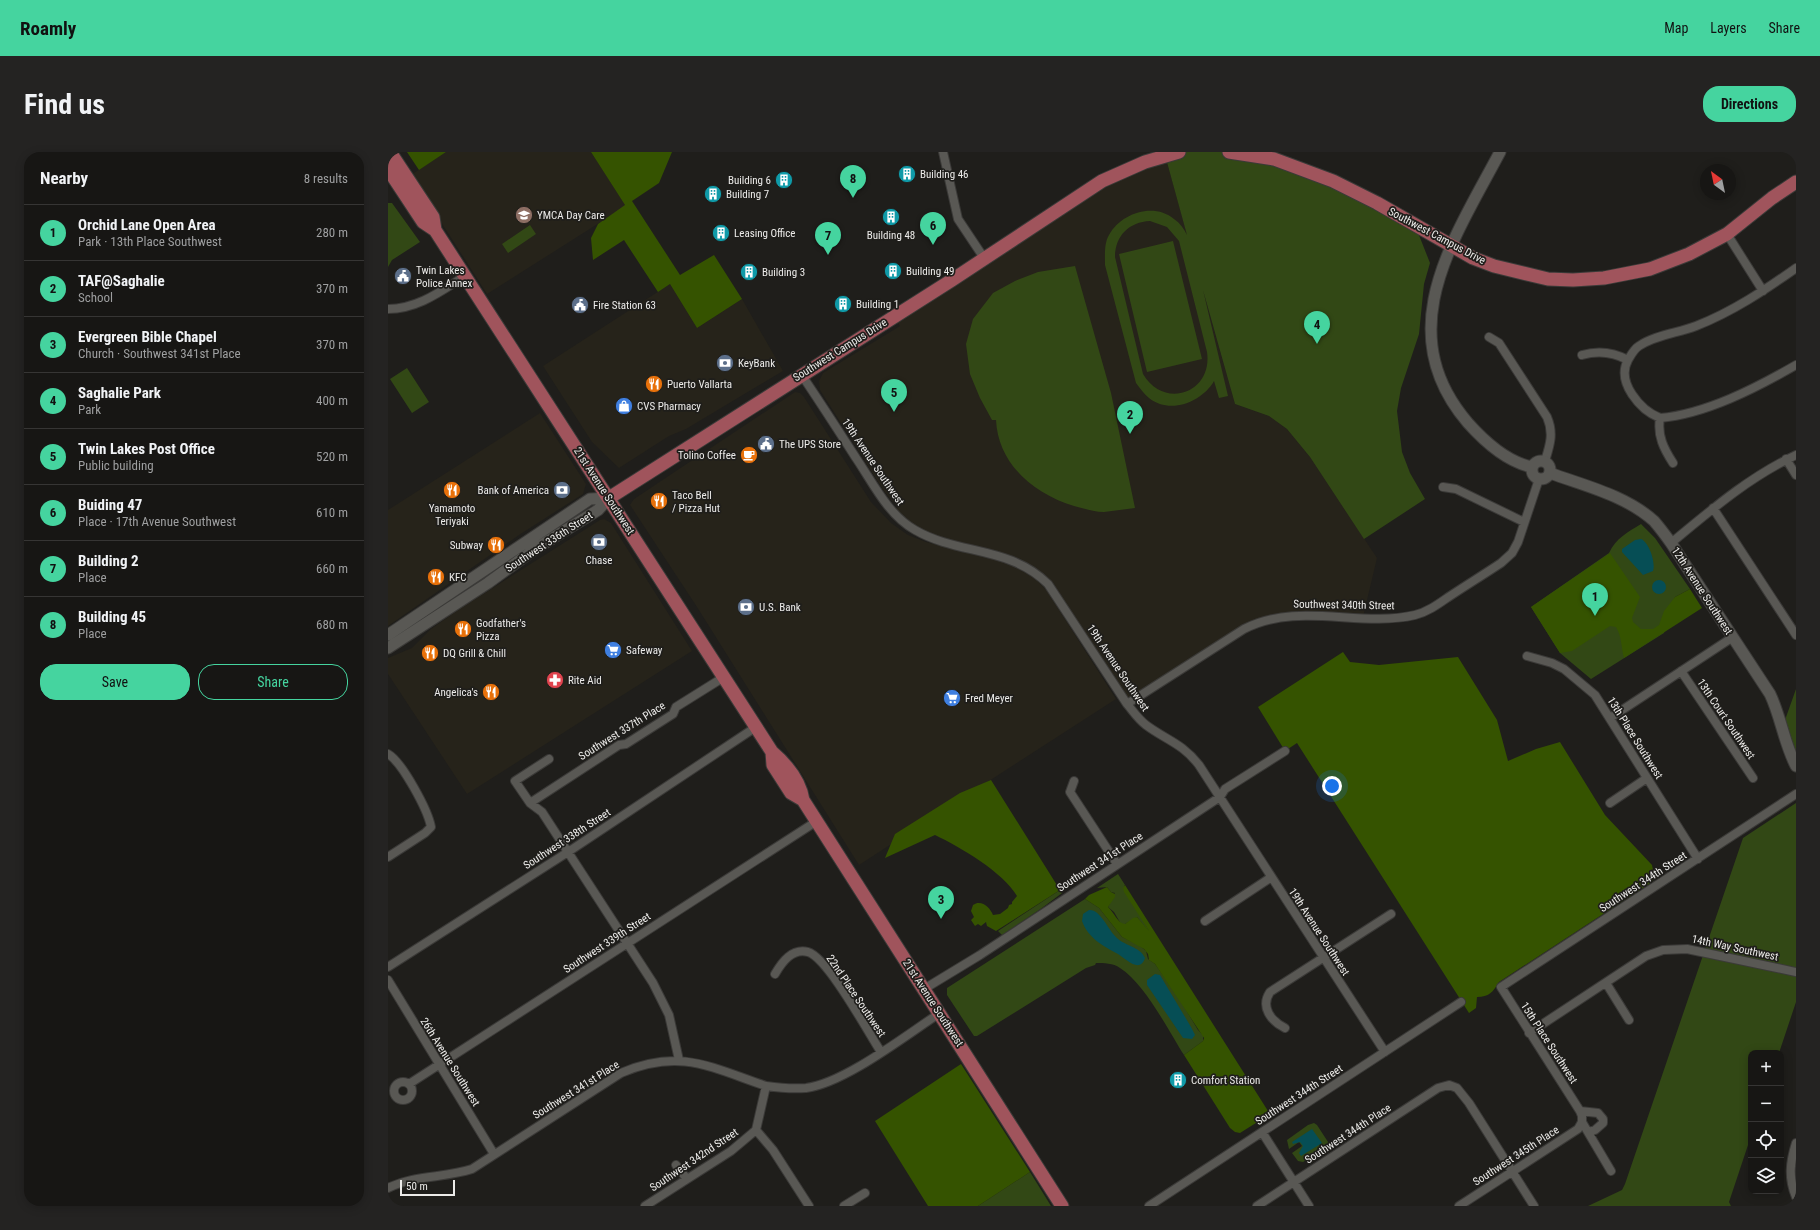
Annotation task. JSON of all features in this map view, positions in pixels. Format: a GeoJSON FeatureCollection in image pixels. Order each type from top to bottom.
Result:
{"type":"FeatureCollection","features":[{"type":"Feature","properties":{"kind":"main road","name":"21st Avenue Southwest"},"geometry":{"type":"LineString","coordinates":[[390,152],[433,217],[436,230],[465,276],[772,752],[783,762],[794,778],[801,790],[803,800],[1062,1206]]}},
{"type":"Feature","properties":{"kind":"main road","name":"Southwest Campus Drive"},"geometry":{"type":"LineString","coordinates":[[609,498],[801,374],[894,317],[1102,181],[1145,162],[1179,152]]}},
{"type":"Feature","properties":{"kind":"main road","name":"Southwest Campus Drive"},"geometry":{"type":"LineString","coordinates":[[1229,152],[1274,159],[1333,181],[1377,203],[1473,258],[1494,266],[1548,278],[1573,280],[1604,278],[1650,268],[1689,254],[1727,234],[1772,198],[1796,182]]}},
{"type":"Feature","properties":{"kind":"main road","name":"21st Avenue Southwest"},"geometry":{"type":"LineString","coordinates":[[388,169],[423,222],[436,230]]}},
{"type":"Feature","properties":{"kind":"street"},"geometry":{"type":"LineString","coordinates":[[943,152],[958,219],[984,258]]}},
{"type":"Feature","properties":{"kind":"street"},"geometry":{"type":"LineString","coordinates":[[1500,152],[1451,245],[1435,290],[1431,313],[1431,336],[1439,373],[1456,405],[1476,432],[1506,456],[1517,462],[1532,467]]}},
{"type":"Feature","properties":{"kind":"street"},"geometry":{"type":"LineString","coordinates":[[1727,234],[1763,291]]}},
{"type":"Feature","properties":{"kind":"street"},"geometry":{"type":"LineString","coordinates":[[1796,268],[1763,291],[1697,326],[1651,340],[1638,346],[1631,353],[1625,365],[1625,374],[1629,388],[1643,408],[1660,418],[1686,413],[1736,396],[1796,365]]}},
{"type":"Feature","properties":{"kind":"street"},"geometry":{"type":"LineString","coordinates":[[388,309],[417,304],[465,276]]}},
{"type":"Feature","properties":{"kind":"street"},"geometry":{"type":"LineString","coordinates":[[1489,337],[1499,343],[1547,417],[1551,426],[1551,440],[1545,461]]}},
{"type":"Feature","properties":{"kind":"street"},"geometry":{"type":"LineString","coordinates":[[1582,355],[1592,352],[1612,353],[1628,360]]}},
{"type":"Feature","properties":{"kind":"street","name":"19th Avenue Southwest"},"geometry":{"type":"LineString","coordinates":[[801,374],[878,492],[900,520],[923,535],[1019,563],[1039,575],[1048,584],[1127,704],[1145,725],[1172,740],[1189,754],[1220,797],[1270,878],[1385,1052]]}},
{"type":"Feature","properties":{"kind":"street"},"geometry":{"type":"LineString","coordinates":[[1660,418],[1660,438],[1674,463]]}},
{"type":"Feature","properties":{"kind":"street"},"geometry":{"type":"LineString","coordinates":[[1671,543],[1741,486],[1775,465],[1796,455]]}},
{"type":"Feature","properties":{"kind":"street"},"geometry":{"type":"LineString","coordinates":[[1786,459],[1796,475]]}},
{"type":"Feature","properties":{"kind":"street"},"geometry":{"type":"LineString","coordinates":[[1545,461],[1550,466],[1550,473],[1546,478],[1539,479],[1533,476],[1532,467],[1536,462],[1545,461]]}},
{"type":"Feature","properties":{"kind":"street","name":"12th Avenue Southwest"},"geometry":{"type":"LineString","coordinates":[[1550,473],[1610,494],[1628,503],[1654,522],[1671,543],[1770,694],[1780,718],[1787,745],[1796,766]]}},
{"type":"Feature","properties":{"kind":"street","name":"Southwest 340th Street"},"geometry":{"type":"LineString","coordinates":[[1127,704],[1248,626],[1265,620],[1303,615],[1390,618],[1425,612],[1501,563],[1512,553],[1518,542],[1539,479]]}},
{"type":"Feature","properties":{"kind":"street"},"geometry":{"type":"LineString","coordinates":[[1443,487],[1456,489],[1524,522]]}},
{"type":"Feature","properties":{"kind":"street","name":"Southwest 336th Street"},"geometry":{"type":"LineString","coordinates":[[388,635],[590,499],[609,498]]}},
{"type":"Feature","properties":{"kind":"street","name":"Southwest 336th Street"},"geometry":{"type":"LineString","coordinates":[[388,648],[460,602],[535,549],[598,510],[609,498]]}},
{"type":"Feature","properties":{"kind":"street"},"geometry":{"type":"LineString","coordinates":[[1713,508],[1796,635]]}},
{"type":"Feature","properties":{"kind":"street"},"geometry":{"type":"LineString","coordinates":[[460,602],[461,595],[479,584],[480,574]]}},
{"type":"Feature","properties":{"kind":"street"},"geometry":{"type":"LineString","coordinates":[[1610,718],[1733,637]]}},
{"type":"Feature","properties":{"kind":"street","name":"13th Place Southwest"},"geometry":{"type":"LineString","coordinates":[[1527,656],[1552,663],[1570,673],[1594,695],[1698,858]]}},
{"type":"Feature","properties":{"kind":"street","name":"13th Court Southwest"},"geometry":{"type":"LineString","coordinates":[[1681,671],[1753,778]]}},
{"type":"Feature","properties":{"kind":"street","name":"Southwest 337th Place"},"geometry":{"type":"LineString","coordinates":[[530,803],[619,745],[626,744],[653,727],[673,714],[676,707],[724,677]]}},
{"type":"Feature","properties":{"kind":"street","name":"Southwest 338th Street"},"geometry":{"type":"LineString","coordinates":[[388,967],[568,852],[756,727]]}},
{"type":"Feature","properties":{"kind":"street","name":"Southwest 341st Place"},"geometry":{"type":"LineString","coordinates":[[924,989],[984,952],[1220,797],[1225,790],[1285,751]]}},
{"type":"Feature","properties":{"kind":"street"},"geometry":{"type":"LineString","coordinates":[[388,754],[395,759],[404,770],[431,827],[425,833],[388,857]]}},
{"type":"Feature","properties":{"kind":"street"},"geometry":{"type":"LineString","coordinates":[[549,759],[515,781],[530,803],[542,812],[653,983],[669,1016],[679,1060]]}},
{"type":"Feature","properties":{"kind":"street"},"geometry":{"type":"LineString","coordinates":[[1610,803],[1647,778]]}},
{"type":"Feature","properties":{"kind":"street"},"geometry":{"type":"LineString","coordinates":[[1074,781],[1070,792],[1117,864]]}},
{"type":"Feature","properties":{"kind":"street","name":"Southwest 344th Street"},"geometry":{"type":"LineString","coordinates":[[1501,987],[1796,794]]}},
{"type":"Feature","properties":{"kind":"street","name":"Southwest 339th Street"},"geometry":{"type":"LineString","coordinates":[[409,1084],[817,821]]}},
{"type":"Feature","properties":{"kind":"street"},"geometry":{"type":"LineString","coordinates":[[1205,921],[1270,878]]}},
{"type":"Feature","properties":{"kind":"street"},"geometry":{"type":"LineString","coordinates":[[1285,1028],[1274,1020],[1267,1010],[1266,1002],[1268,995],[1273,990],[1391,914]]}},
{"type":"Feature","properties":{"kind":"street","name":"14th Way Southwest"},"geometry":{"type":"LineString","coordinates":[[1606,982],[1646,956],[1664,950],[1680,948],[1796,972]]}},
{"type":"Feature","properties":{"kind":"street","name":"22nd Place Southwest"},"geometry":{"type":"LineString","coordinates":[[775,974],[784,960],[793,954],[801,951],[813,955],[824,965],[834,979],[881,1052]]}},
{"type":"Feature","properties":{"kind":"street","name":"26th Avenue Southwest"},"geometry":{"type":"LineString","coordinates":[[388,980],[494,1154]]}},
{"type":"Feature","properties":{"kind":"street"},"geometry":{"type":"LineString","coordinates":[[1529,1033],[1606,982],[1629,1020]]}},
{"type":"Feature","properties":{"kind":"street","name":"15th Place Southwest"},"geometry":{"type":"LineString","coordinates":[[1501,987],[1580,1111],[1582,1122],[1611,1171]]}},
{"type":"Feature","properties":{"kind":"street","name":"Southwest 344th Street"},"geometry":{"type":"LineString","coordinates":[[1149,1206],[1461,1002]]}},
{"type":"Feature","properties":{"kind":"street"},"geometry":{"type":"LineString","coordinates":[[766,1086],[788,1089],[807,1088],[822,1084],[861,1065],[940,1013]]}},
{"type":"Feature","properties":{"kind":"street","name":"Southwest 341st Place"},"geometry":{"type":"LineString","coordinates":[[388,1188],[412,1180],[461,1172],[482,1163],[621,1073],[641,1065],[679,1060],[698,1062],[766,1086]]}},
{"type":"Feature","properties":{"kind":"street","name":"Southwest 344th Place"},"geometry":{"type":"LineString","coordinates":[[1257,1206],[1438,1088],[1445,1085],[1452,1085],[1457,1088],[1469,1103],[1512,1172]]}},
{"type":"Feature","properties":{"kind":"street","name":"Southwest 342nd Street"},"geometry":{"type":"LineString","coordinates":[[645,1206],[731,1151],[756,1130],[766,1086]]}},
{"type":"Feature","properties":{"kind":"street"},"geometry":{"type":"LineString","coordinates":[[1580,1111],[1598,1113],[1603,1119],[1603,1124],[1599,1128],[1588,1132]]}},
{"type":"Feature","properties":{"kind":"street","name":"Southwest 345th Place"},"geometry":{"type":"LineString","coordinates":[[1459,1206],[1578,1128],[1582,1122]]}},
{"type":"Feature","properties":{"kind":"street"},"geometry":{"type":"LineString","coordinates":[[756,1130],[773,1150],[809,1206]]}},
{"type":"Feature","properties":{"kind":"street"},"geometry":{"type":"LineString","coordinates":[[1262,1132],[1309,1206]]}},
{"type":"Feature","properties":{"kind":"street"},"geometry":{"type":"LineString","coordinates":[[1796,1143],[1790,1175],[1796,1197]]}},
{"type":"Feature","properties":{"kind":"street"},"geometry":{"type":"LineString","coordinates":[[676,1165],[687,1179]]}},
{"type":"Feature","properties":{"kind":"street"},"geometry":{"type":"LineString","coordinates":[[1512,1172],[1534,1206]]}},
{"type":"Feature","properties":{"kind":"street"},"geometry":{"type":"LineString","coordinates":[[844,1206],[865,1193]]}},
{"type":"Feature","properties":{"kind":"shaded area","name":"YMCA Day Care"},"geometry":{"type":"Polygon","coordinates":[[[446,152],[591,152],[626,206],[487,294],[411,175],[446,152]]]}},
{"type":"Feature","properties":{"kind":"shaded area"},"geometry":{"type":"Polygon","coordinates":[[[1165,155],[1235,404],[1269,416],[1287,429],[1310,457],[1377,558],[1363,617],[1261,621],[1127,704],[1048,584],[1019,563],[937,540],[893,512],[897,506],[884,491],[820,390],[819,381],[823,373],[900,326],[894,317],[1054,212],[1165,155]]]}},
{"type":"Feature","properties":{"kind":"shaded area"},"geometry":{"type":"Polygon","coordinates":[[[670,284],[697,328],[742,299],[783,371],[686,429],[669,436],[619,468],[592,442],[543,366],[670,284]]]}},
{"type":"Feature","properties":{"kind":"shaded area"},"geometry":{"type":"Polygon","coordinates":[[[795,392],[800,393],[804,397],[871,502],[891,523],[908,535],[926,542],[1002,561],[1023,569],[1036,579],[1047,591],[1116,699],[859,865],[697,607],[630,505],[634,499],[795,392]]]}},
{"type":"Feature","properties":{"kind":"shaded area"},"geometry":{"type":"Polygon","coordinates":[[[540,413],[586,484],[583,494],[519,535],[388,626],[388,510],[540,413]]]}},
{"type":"Feature","properties":{"kind":"shaded area"},"geometry":{"type":"Polygon","coordinates":[[[604,519],[611,523],[692,651],[467,794],[388,674],[388,658],[412,648],[431,629],[458,610],[600,520],[604,519]]]}},
{"type":"Feature","properties":{"kind":"green space"},"geometry":{"type":"Polygon","coordinates":[[[407,152],[446,152],[419,170],[407,152]]]}},
{"type":"Feature","properties":{"kind":"green space"},"geometry":{"type":"Polygon","coordinates":[[[591,152],[672,152],[659,183],[632,201],[680,275],[714,255],[742,299],[697,328],[670,284],[658,292],[624,240],[593,260],[591,238],[598,224],[625,205],[591,152]]]}},
{"type":"Feature","properties":{"kind":"green space"},"geometry":{"type":"Polygon","coordinates":[[[1179,152],[1229,152],[1274,159],[1415,225],[1430,263],[1424,284],[1419,334],[1401,388],[1397,411],[1402,452],[1410,473],[1425,499],[1364,539],[1310,457],[1287,429],[1269,416],[1235,404],[1203,290],[1228,396],[1219,398],[1214,381],[1202,395],[1194,400],[1176,406],[1166,405],[1157,403],[1149,398],[1136,383],[1105,265],[1107,238],[1114,227],[1121,221],[1138,212],[1148,211],[1157,211],[1166,214],[1178,222],[1187,235],[1165,155],[1179,152]],[[1150,221],[1142,222],[1130,227],[1118,243],[1115,257],[1143,374],[1152,385],[1163,392],[1174,394],[1185,392],[1195,386],[1202,378],[1207,366],[1207,352],[1179,241],[1167,227],[1150,221]]]}},
{"type":"Feature","properties":{"kind":"green space"},"geometry":{"type":"Polygon","coordinates":[[[388,203],[392,203],[420,242],[392,260],[388,267],[388,203]]]}},
{"type":"Feature","properties":{"kind":"green space"},"geometry":{"type":"Polygon","coordinates":[[[530,225],[536,234],[508,253],[502,244],[530,225]]]}},
{"type":"Feature","properties":{"kind":"green space"},"geometry":{"type":"Polygon","coordinates":[[[1173,241],[1202,359],[1147,372],[1119,254],[1173,241]]]}},
{"type":"Feature","properties":{"kind":"green space"},"geometry":{"type":"Polygon","coordinates":[[[1075,266],[1111,393],[1135,508],[1104,512],[1092,511],[1059,501],[1032,485],[1011,463],[1003,450],[998,436],[996,420],[992,420],[980,398],[970,374],[966,344],[973,319],[993,293],[1015,281],[1038,272],[1075,266]]]}},
{"type":"Feature","properties":{"kind":"green space"},"geometry":{"type":"Polygon","coordinates":[[[407,368],[429,402],[412,413],[390,379],[407,368]]]}},
{"type":"Feature","properties":{"kind":"green space"},"geometry":{"type":"Polygon","coordinates":[[[1641,524],[1655,538],[1690,589],[1675,597],[1664,633],[1591,679],[1560,653],[1531,607],[1609,553],[1619,539],[1641,524]]]}},
{"type":"Feature","properties":{"kind":"green space"},"geometry":{"type":"Polygon","coordinates":[[[1610,553],[1640,597],[1632,618],[1633,622],[1641,629],[1653,629],[1659,625],[1664,611],[1675,597],[1690,589],[1702,608],[1624,658],[1618,631],[1616,627],[1610,626],[1572,651],[1560,653],[1531,607],[1610,553]]]}},
{"type":"Feature","properties":{"kind":"green space"},"geometry":{"type":"Polygon","coordinates":[[[1343,652],[1350,662],[1379,665],[1458,657],[1497,720],[1508,761],[1536,749],[1560,742],[1605,815],[1652,865],[1654,875],[1652,882],[1499,982],[1495,989],[1490,993],[1485,996],[1477,997],[1476,1008],[1469,1013],[1297,743],[1285,751],[1258,707],[1343,652]]]}},
{"type":"Feature","properties":{"kind":"green space"},"geometry":{"type":"Polygon","coordinates":[[[1796,689],[1796,754],[1785,720],[1796,689]]]}},
{"type":"Feature","properties":{"kind":"green space"},"geometry":{"type":"Polygon","coordinates":[[[991,780],[1060,890],[996,931],[987,926],[986,922],[981,926],[978,924],[975,926],[971,920],[974,917],[971,911],[973,905],[976,903],[982,903],[990,909],[993,915],[1000,914],[1012,904],[1017,896],[1002,878],[980,861],[935,835],[885,858],[895,834],[960,793],[991,780]]]}},
{"type":"Feature","properties":{"kind":"green space"},"geometry":{"type":"Polygon","coordinates":[[[1796,803],[1796,1002],[1780,1050],[1748,1050],[1748,1145],[1729,1202],[1731,1206],[1588,1206],[1622,1190],[1625,1184],[1743,838],[1796,803]]]}},
{"type":"Feature","properties":{"kind":"green space"},"geometry":{"type":"Polygon","coordinates":[[[1118,874],[1152,936],[1137,917],[1125,924],[1121,924],[1114,912],[1108,907],[1115,893],[1111,892],[1107,887],[1097,888],[1118,874]]]}},
{"type":"Feature","properties":{"kind":"green space"},"geometry":{"type":"Polygon","coordinates":[[[1125,885],[1268,1111],[1267,1116],[1240,1133],[1235,1132],[1230,1128],[1184,1055],[1203,1041],[1204,1038],[1155,964],[1149,960],[1148,954],[1144,949],[1122,937],[1099,908],[1085,899],[1089,895],[1107,887],[1115,894],[1115,897],[1108,907],[1118,920],[1125,924],[1137,917],[1149,931],[1124,892],[1123,888],[1125,885]]]}},
{"type":"Feature","properties":{"kind":"green space"},"geometry":{"type":"Polygon","coordinates":[[[1060,890],[1062,893],[1002,935],[998,931],[1060,890]]]}},
{"type":"Feature","properties":{"kind":"green space"},"geometry":{"type":"Polygon","coordinates":[[[1085,899],[1099,908],[1122,937],[1139,945],[1146,951],[1148,959],[1155,964],[1177,995],[1198,1030],[1203,1035],[1203,1041],[1184,1055],[1147,996],[1129,975],[1117,966],[1111,964],[1096,963],[1095,965],[1086,968],[977,1036],[974,1036],[947,995],[947,988],[1085,899]]]}},
{"type":"Feature","properties":{"kind":"green space"},"geometry":{"type":"Polygon","coordinates":[[[961,1064],[1030,1172],[978,1206],[928,1206],[875,1121],[961,1064]]]}},
{"type":"Feature","properties":{"kind":"green space"},"geometry":{"type":"Polygon","coordinates":[[[1314,1123],[1317,1125],[1330,1145],[1303,1162],[1298,1161],[1292,1153],[1302,1146],[1299,1142],[1289,1149],[1287,1140],[1308,1125],[1314,1123]]]}},
{"type":"Feature","properties":{"kind":"green space"},"geometry":{"type":"Polygon","coordinates":[[[1030,1172],[1051,1206],[978,1206],[1030,1172]]]}},
{"type":"Feature","properties":{"kind":"water"},"geometry":{"type":"Polygon","coordinates":[[[1641,539],[1647,544],[1654,563],[1653,571],[1643,575],[1622,552],[1622,549],[1635,540],[1641,539]]]}},
{"type":"Feature","properties":{"kind":"water"},"geometry":{"type":"Polygon","coordinates":[[[1656,580],[1662,580],[1666,584],[1666,590],[1662,594],[1656,594],[1652,590],[1652,584],[1656,580]]]}},
{"type":"Feature","properties":{"kind":"water"},"geometry":{"type":"Polygon","coordinates":[[[1089,910],[1097,913],[1104,920],[1112,933],[1118,939],[1143,954],[1145,958],[1143,963],[1136,965],[1129,962],[1092,937],[1082,921],[1083,914],[1089,910]]]}},
{"type":"Feature","properties":{"kind":"water"},"geometry":{"type":"Polygon","coordinates":[[[1155,974],[1160,975],[1191,1027],[1195,1035],[1192,1039],[1183,1038],[1147,985],[1147,980],[1155,974]]]}},
{"type":"Feature","properties":{"kind":"water"},"geometry":{"type":"Polygon","coordinates":[[[1312,1129],[1322,1143],[1301,1156],[1299,1153],[1303,1146],[1300,1142],[1293,1144],[1292,1142],[1312,1129]]]}},
{"type":"Feature","properties":{"kind":"place","name":"Building 46"},"geometry":{"type":"Point","coordinates":[907,174]}},
{"type":"Feature","properties":{"kind":"place","name":"Building 6"},"geometry":{"type":"Point","coordinates":[784,180]}},
{"type":"Feature","properties":{"kind":"place","name":"Building 7"},"geometry":{"type":"Point","coordinates":[713,194]}},
{"type":"Feature","properties":{"kind":"place","name":"Building 45"},"geometry":{"type":"Point","coordinates":[853,198]}},
{"type":"Feature","properties":{"kind":"place","name":"YMCA Day Care"},"geometry":{"type":"Point","coordinates":[524,215]}},
{"type":"Feature","properties":{"kind":"place","name":"Building 48"},"geometry":{"type":"Point","coordinates":[891,217]}},
{"type":"Feature","properties":{"kind":"place","name":"Leasing Office"},"geometry":{"type":"Point","coordinates":[721,233]}},
{"type":"Feature","properties":{"kind":"place","name":"Buiding 47"},"geometry":{"type":"Point","coordinates":[933,245]}},
{"type":"Feature","properties":{"kind":"place","name":"Building 2"},"geometry":{"type":"Point","coordinates":[828,255]}},
{"type":"Feature","properties":{"kind":"place","name":"Building 49"},"geometry":{"type":"Point","coordinates":[893,271]}},
{"type":"Feature","properties":{"kind":"place","name":"Building 3"},"geometry":{"type":"Point","coordinates":[749,272]}},
{"type":"Feature","properties":{"kind":"place","name":"Twin Lakes Police Annex"},"geometry":{"type":"Point","coordinates":[403,276]}},
{"type":"Feature","properties":{"kind":"place","name":"Building 1"},"geometry":{"type":"Point","coordinates":[843,304]}},
{"type":"Feature","properties":{"kind":"place","name":"Fire Station 63"},"geometry":{"type":"Point","coordinates":[580,305]}},
{"type":"Feature","properties":{"kind":"place","name":"Saghalie Park"},"geometry":{"type":"Point","coordinates":[1317,344]}},
{"type":"Feature","properties":{"kind":"place","name":"KeyBank"},"geometry":{"type":"Point","coordinates":[725,363]}},
{"type":"Feature","properties":{"kind":"place","name":"Puerto Vallarta"},"geometry":{"type":"Point","coordinates":[654,384]}},
{"type":"Feature","properties":{"kind":"place","name":"CVS Pharmacy"},"geometry":{"type":"Point","coordinates":[624,406]}},
{"type":"Feature","properties":{"kind":"place","name":"Twin Lakes Post Office"},"geometry":{"type":"Point","coordinates":[894,412]}},
{"type":"Feature","properties":{"kind":"place","name":"TAF@Saghalie"},"geometry":{"type":"Point","coordinates":[1130,434]}},
{"type":"Feature","properties":{"kind":"place","name":"The UPS Store"},"geometry":{"type":"Point","coordinates":[766,444]}},
{"type":"Feature","properties":{"kind":"place","name":"Tolino Coffee"},"geometry":{"type":"Point","coordinates":[749,455]}},
{"type":"Feature","properties":{"kind":"place","name":"Yamamoto Teriyaki"},"geometry":{"type":"Point","coordinates":[452,490]}},
{"type":"Feature","properties":{"kind":"place","name":"Bank of America"},"geometry":{"type":"Point","coordinates":[562,490]}},
{"type":"Feature","properties":{"kind":"place","name":"Taco Bell / Pizza Hut"},"geometry":{"type":"Point","coordinates":[659,501]}},
{"type":"Feature","properties":{"kind":"place","name":"Chase"},"geometry":{"type":"Point","coordinates":[599,542]}},
{"type":"Feature","properties":{"kind":"place","name":"Subway"},"geometry":{"type":"Point","coordinates":[496,545]}},
{"type":"Feature","properties":{"kind":"place","name":"KFC"},"geometry":{"type":"Point","coordinates":[436,577]}},
{"type":"Feature","properties":{"kind":"place","name":"U.S. Bank"},"geometry":{"type":"Point","coordinates":[746,607]}},
{"type":"Feature","properties":{"kind":"place","name":"Orchid Lane Open Area"},"geometry":{"type":"Point","coordinates":[1595,616]}},
{"type":"Feature","properties":{"kind":"place","name":"Godfather's Pizza"},"geometry":{"type":"Point","coordinates":[463,629]}},
{"type":"Feature","properties":{"kind":"place","name":"Safeway"},"geometry":{"type":"Point","coordinates":[613,650]}},
{"type":"Feature","properties":{"kind":"place","name":"DQ Grill & Chill"},"geometry":{"type":"Point","coordinates":[430,653]}},
{"type":"Feature","properties":{"kind":"place","name":"Rite Aid"},"geometry":{"type":"Point","coordinates":[555,680]}},
{"type":"Feature","properties":{"kind":"place","name":"Angelica's"},"geometry":{"type":"Point","coordinates":[491,692]}},
{"type":"Feature","properties":{"kind":"place","name":"Fred Meyer"},"geometry":{"type":"Point","coordinates":[952,698]}},
{"type":"Feature","properties":{"kind":"place","name":"Evergreen Bible Chapel"},"geometry":{"type":"Point","coordinates":[941,919]}},
{"type":"Feature","properties":{"kind":"place","name":"Comfort Station"},"geometry":{"type":"Point","coordinates":[1178,1080]}}]}
